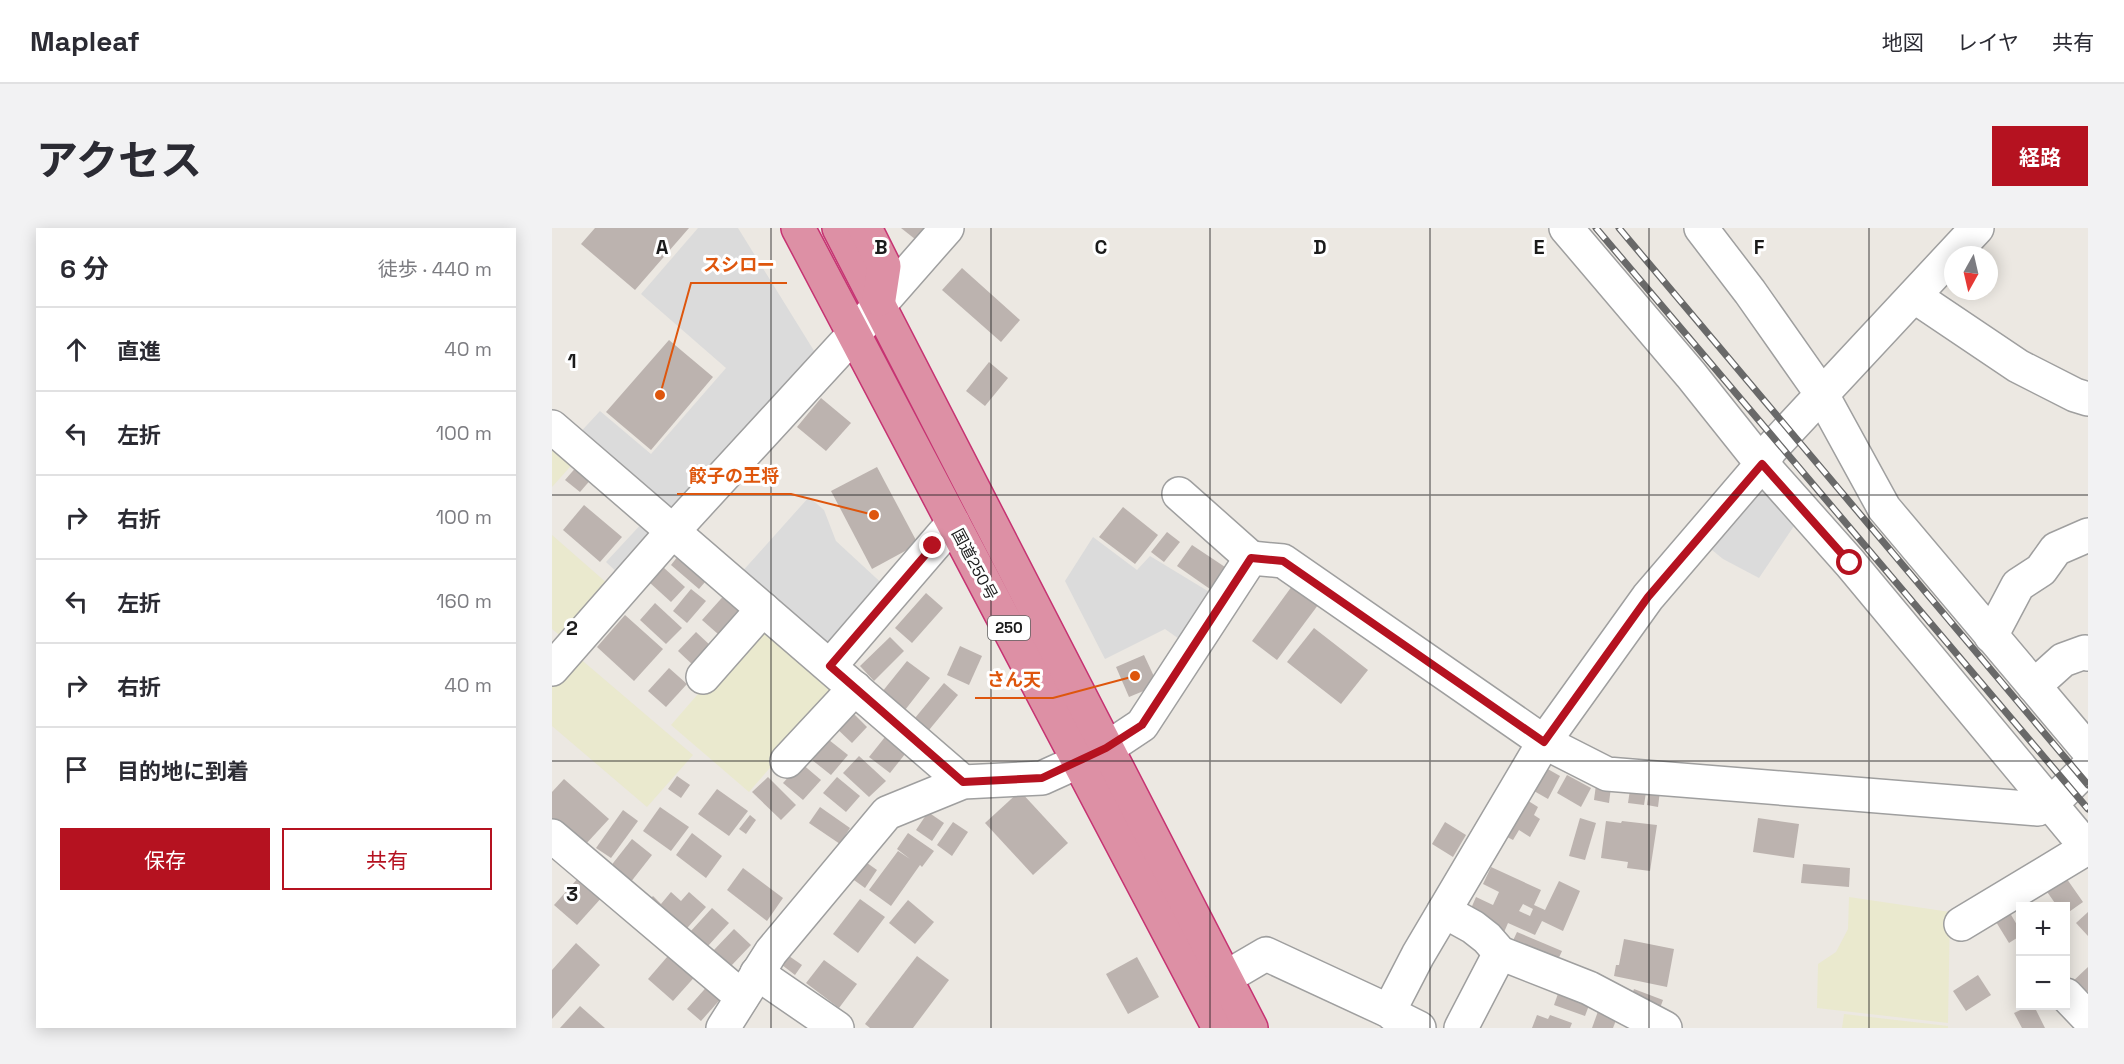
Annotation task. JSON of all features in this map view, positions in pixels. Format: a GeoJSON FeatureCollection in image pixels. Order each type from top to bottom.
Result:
{"type":"FeatureCollection","features":[{"type":"Feature","properties":{"kind":"highway","name":"国道250号"},"geometry":{"type":"LineString","coordinates":[[798,228],[953,523],[1093,754],[1225,978],[1251,1028]]}},
{"type":"Feature","properties":{"kind":"highway","name":"国道250号"},"geometry":{"type":"LineString","coordinates":[[839,228],[878,304],[1093,754],[1218,1028]]}},
{"type":"Feature","properties":{"kind":"highway"},"geometry":{"type":"LineString","coordinates":[[865,228],[884,266],[878,304]]}},
{"type":"Feature","properties":{"kind":"street"},"geometry":{"type":"LineString","coordinates":[[552,669],[672,532],[853,335],[947,228]]}},
{"type":"Feature","properties":{"kind":"street"},"geometry":{"type":"LineString","coordinates":[[1566,228],[1691,375],[1762,464],[1858,572],[2088,849],[1994,887],[1961,924]]}},
{"type":"Feature","properties":{"kind":"street"},"geometry":{"type":"LineString","coordinates":[[1701,228],[1750,292],[1821,393],[1884,508],[2088,750]]}},
{"type":"Feature","properties":{"kind":"street"},"geometry":{"type":"LineString","coordinates":[[1389,1011],[1418,955],[1544,742],[1648,597],[1762,464],[1770,450],[1977,228]]}},
{"type":"Feature","properties":{"kind":"street"},"geometry":{"type":"LineString","coordinates":[[1914,296],[2018,366],[2075,395],[2088,399]]}},
{"type":"Feature","properties":{"kind":"street"},"geometry":{"type":"LineString","coordinates":[[552,427],[963,782]]}},
{"type":"Feature","properties":{"kind":"street"},"geometry":{"type":"LineString","coordinates":[[1179,494],[1251,558],[1283,561],[1544,742],[1607,774],[2038,809],[2049,803],[2088,767]]}},
{"type":"Feature","properties":{"kind":"street"},"geometry":{"type":"LineString","coordinates":[[830,666],[953,523]]}},
{"type":"Feature","properties":{"kind":"street"},"geometry":{"type":"LineString","coordinates":[[1991,636],[2018,585],[2041,570],[2056,549],[2088,535]]}},
{"type":"Feature","properties":{"kind":"street"},"geometry":{"type":"LineString","coordinates":[[723,1028],[771,952],[887,813],[963,782],[1042,778],[1093,754],[1142,725],[1251,558]]}},
{"type":"Feature","properties":{"kind":"street"},"geometry":{"type":"LineString","coordinates":[[703,677],[763,609]]}},
{"type":"Feature","properties":{"kind":"street"},"geometry":{"type":"LineString","coordinates":[[2034,686],[2063,660],[2085,652],[2088,654]]}},
{"type":"Feature","properties":{"kind":"street"},"geometry":{"type":"LineString","coordinates":[[787,761],[855,688]]}},
{"type":"Feature","properties":{"kind":"street"},"geometry":{"type":"LineString","coordinates":[[552,836],[750,985],[837,1028]]}},
{"type":"Feature","properties":{"kind":"street"},"geometry":{"type":"LineString","coordinates":[[1444,911],[1473,927],[1500,953],[1588,988],[1665,1028]]}},
{"type":"Feature","properties":{"kind":"street"},"geometry":{"type":"LineString","coordinates":[[1461,1028],[1500,953]]}},
{"type":"Feature","properties":{"kind":"street"},"geometry":{"type":"LineString","coordinates":[[1225,978],[1266,954],[1389,1011],[1419,1028]]}},
{"type":"Feature","properties":{"kind":"street"},"geometry":{"type":"LineString","coordinates":[[2070,999],[2088,1018]]}},
{"type":"Feature","properties":{"kind":"green space"},"geometry":{"type":"Polygon","coordinates":[[[552,437],[577,459],[552,487],[552,437]]]}},
{"type":"Feature","properties":{"kind":"green space"},"geometry":{"type":"Polygon","coordinates":[[[552,535],[608,584],[562,637],[552,629],[552,535]]]}},
{"type":"Feature","properties":{"kind":"green space"},"geometry":{"type":"Polygon","coordinates":[[[764,618],[842,685],[749,792],[671,725],[764,618]]]}},
{"type":"Feature","properties":{"kind":"green space"},"geometry":{"type":"Polygon","coordinates":[[[577,656],[693,755],[647,807],[552,726],[552,684],[577,656]]]}},
{"type":"Feature","properties":{"kind":"green space"},"geometry":{"type":"Polygon","coordinates":[[[1849,897],[1950,912],[1948,1023],[1817,1008],[1818,964],[1836,952],[1848,929],[1849,897]]]}},
{"type":"Feature","properties":{"kind":"green space"},"geometry":{"type":"Polygon","coordinates":[[[1844,1014],[1948,1026],[1948,1028],[1842,1028],[1844,1014]]]}},
{"type":"Feature","properties":{"kind":"shaded area"},"geometry":{"type":"Polygon","coordinates":[[[698,228],[738,228],[816,354],[672,522],[575,438],[600,411],[651,454],[726,368],[641,294],[698,228]]]}},
{"type":"Feature","properties":{"kind":"shaded area"},"geometry":{"type":"Polygon","coordinates":[[[1761,471],[1800,517],[1759,578],[1723,559],[1701,541],[1761,471]]]}},
{"type":"Feature","properties":{"kind":"shaded area"},"geometry":{"type":"Polygon","coordinates":[[[809,497],[824,510],[836,541],[888,589],[831,653],[740,574],[809,497]]]}},
{"type":"Feature","properties":{"kind":"shaded area"},"geometry":{"type":"Polygon","coordinates":[[[645,520],[658,533],[620,575],[606,562],[645,520]]]}},
{"type":"Feature","properties":{"kind":"shaded area"},"geometry":{"type":"Polygon","coordinates":[[[1093,537],[1137,570],[1150,556],[1211,593],[1182,641],[1165,629],[1105,659],[1065,581],[1093,537]]]}},
{"type":"Feature","properties":{"kind":"building"},"geometry":{"type":"Polygon","coordinates":[[[595,228],[689,228],[635,290],[581,244],[595,228]]]}},
{"type":"Feature","properties":{"kind":"building"},"geometry":{"type":"Polygon","coordinates":[[[901,228],[933,228],[920,243],[901,228]]]}},
{"type":"Feature","properties":{"kind":"building"},"geometry":{"type":"Polygon","coordinates":[[[962,268],[1020,320],[1001,342],[942,290],[962,268]]]}},
{"type":"Feature","properties":{"kind":"building"},"geometry":{"type":"Polygon","coordinates":[[[669,340],[713,377],[651,450],[606,412],[669,340]]]}},
{"type":"Feature","properties":{"kind":"building"},"geometry":{"type":"Polygon","coordinates":[[[989,362],[1008,378],[985,406],[966,391],[989,362]]]}},
{"type":"Feature","properties":{"kind":"building"},"geometry":{"type":"Polygon","coordinates":[[[821,398],[851,423],[826,451],[797,427],[821,398]]]}},
{"type":"Feature","properties":{"kind":"building"},"geometry":{"type":"Polygon","coordinates":[[[578,465],[593,477],[580,492],[565,480],[578,465]]]}},
{"type":"Feature","properties":{"kind":"building"},"geometry":{"type":"Polygon","coordinates":[[[877,467],[918,544],[872,569],[831,491],[877,467]]]}},
{"type":"Feature","properties":{"kind":"building"},"geometry":{"type":"Polygon","coordinates":[[[584,505],[622,537],[600,562],[563,530],[584,505]]]}},
{"type":"Feature","properties":{"kind":"building"},"geometry":{"type":"Polygon","coordinates":[[[1123,507],[1158,535],[1135,564],[1099,537],[1123,507]]]}},
{"type":"Feature","properties":{"kind":"building"},"geometry":{"type":"Polygon","coordinates":[[[1167,532],[1180,542],[1164,562],[1151,552],[1167,532]]]}},
{"type":"Feature","properties":{"kind":"building"},"geometry":{"type":"Polygon","coordinates":[[[1192,545],[1225,567],[1210,589],[1177,566],[1192,545]]]}},
{"type":"Feature","properties":{"kind":"building"},"geometry":{"type":"Polygon","coordinates":[[[682,551],[711,575],[699,589],[671,565],[682,551]]]}},
{"type":"Feature","properties":{"kind":"building"},"geometry":{"type":"Polygon","coordinates":[[[663,567],[685,587],[671,602],[649,582],[663,567]]]}},
{"type":"Feature","properties":{"kind":"building"},"geometry":{"type":"Polygon","coordinates":[[[1295,582],[1321,601],[1277,660],[1252,641],[1295,582]]]}},
{"type":"Feature","properties":{"kind":"building"},"geometry":{"type":"Polygon","coordinates":[[[691,589],[706,601],[687,623],[673,611],[691,589]]]}},
{"type":"Feature","properties":{"kind":"building"},"geometry":{"type":"Polygon","coordinates":[[[728,591],[744,604],[718,634],[702,620],[728,591]]]}},
{"type":"Feature","properties":{"kind":"building"},"geometry":{"type":"Polygon","coordinates":[[[926,593],[943,608],[912,643],[895,628],[926,593]]]}},
{"type":"Feature","properties":{"kind":"building"},"geometry":{"type":"Polygon","coordinates":[[[655,603],[682,628],[666,644],[640,620],[655,603]]]}},
{"type":"Feature","properties":{"kind":"building"},"geometry":{"type":"Polygon","coordinates":[[[625,615],[663,649],[634,681],[597,647],[625,615]]]}},
{"type":"Feature","properties":{"kind":"building"},"geometry":{"type":"Polygon","coordinates":[[[1314,628],[1368,670],[1341,704],[1287,662],[1314,628]]]}},
{"type":"Feature","properties":{"kind":"building"},"geometry":{"type":"Polygon","coordinates":[[[696,632],[712,647],[694,666],[678,651],[696,632]]]}},
{"type":"Feature","properties":{"kind":"building"},"geometry":{"type":"Polygon","coordinates":[[[890,637],[904,651],[874,681],[860,666],[890,637]]]}},
{"type":"Feature","properties":{"kind":"building"},"geometry":{"type":"Polygon","coordinates":[[[960,646],[982,656],[969,685],[947,675],[960,646]]]}},
{"type":"Feature","properties":{"kind":"building"},"geometry":{"type":"Polygon","coordinates":[[[1144,655],[1158,685],[1129,697],[1116,667],[1144,655]]]}},
{"type":"Feature","properties":{"kind":"building"},"geometry":{"type":"Polygon","coordinates":[[[907,661],[930,678],[905,710],[882,692],[907,661]]]}},
{"type":"Feature","properties":{"kind":"building"},"geometry":{"type":"Polygon","coordinates":[[[669,668],[687,684],[666,707],[648,691],[669,668]]]}},
{"type":"Feature","properties":{"kind":"building"},"geometry":{"type":"Polygon","coordinates":[[[944,683],[958,695],[929,730],[915,718],[944,683]]]}},
{"type":"Feature","properties":{"kind":"building"},"geometry":{"type":"Polygon","coordinates":[[[850,710],[867,727],[852,743],[834,726],[850,710]]]}},
{"type":"Feature","properties":{"kind":"building"},"geometry":{"type":"Polygon","coordinates":[[[889,732],[909,749],[890,773],[869,757],[889,732]]]}},
{"type":"Feature","properties":{"kind":"building"},"geometry":{"type":"Polygon","coordinates":[[[824,736],[848,755],[831,775],[807,756],[824,736]]]}},
{"type":"Feature","properties":{"kind":"building"},"geometry":{"type":"Polygon","coordinates":[[[859,756],[886,781],[869,797],[843,773],[859,756]]]}},
{"type":"Feature","properties":{"kind":"building"},"geometry":{"type":"Polygon","coordinates":[[[801,763],[821,780],[803,800],[783,783],[801,763]]]}},
{"type":"Feature","properties":{"kind":"building"},"geometry":{"type":"Polygon","coordinates":[[[1546,768],[1560,776],[1548,799],[1534,791],[1546,768]]]}},
{"type":"Feature","properties":{"kind":"building"},"geometry":{"type":"Polygon","coordinates":[[[1567,775],[1591,788],[1581,807],[1557,793],[1567,775]]]}},
{"type":"Feature","properties":{"kind":"building"},"geometry":{"type":"Polygon","coordinates":[[[677,776],[690,785],[681,798],[668,789],[677,776]]]}},
{"type":"Feature","properties":{"kind":"building"},"geometry":{"type":"Polygon","coordinates":[[[768,777],[796,805],[781,820],[752,792],[768,777]]]}},
{"type":"Feature","properties":{"kind":"building"},"geometry":{"type":"Polygon","coordinates":[[[837,777],[860,796],[846,812],[823,793],[837,777]]]}},
{"type":"Feature","properties":{"kind":"building"},"geometry":{"type":"Polygon","coordinates":[[[1597,777],[1612,779],[1609,803],[1594,800],[1597,777]]]}},
{"type":"Feature","properties":{"kind":"building"},"geometry":{"type":"Polygon","coordinates":[[[564,779],[609,819],[584,846],[552,818],[552,792],[564,779]]]}},
{"type":"Feature","properties":{"kind":"building"},"geometry":{"type":"Polygon","coordinates":[[[1631,783],[1647,786],[1644,805],[1628,803],[1631,783]]]}},
{"type":"Feature","properties":{"kind":"building"},"geometry":{"type":"Polygon","coordinates":[[[717,789],[748,811],[729,836],[698,814],[717,789]]]}},
{"type":"Feature","properties":{"kind":"building"},"geometry":{"type":"Polygon","coordinates":[[[1649,789],[1660,791],[1658,807],[1647,805],[1649,789]]]}},
{"type":"Feature","properties":{"kind":"building"},"geometry":{"type":"Polygon","coordinates":[[[1020,791],[1068,843],[1033,875],[985,823],[1020,791]]]}},
{"type":"Feature","properties":{"kind":"building"},"geometry":{"type":"Polygon","coordinates":[[[1519,795],[1538,807],[1534,815],[1540,819],[1530,837],[1519,830],[1513,840],[1498,832],[1519,795]]]}},
{"type":"Feature","properties":{"kind":"building"},"geometry":{"type":"Polygon","coordinates":[[[660,807],[689,827],[671,851],[643,831],[660,807]]]}},
{"type":"Feature","properties":{"kind":"building"},"geometry":{"type":"Polygon","coordinates":[[[820,807],[850,828],[840,844],[809,823],[820,807]]]}},
{"type":"Feature","properties":{"kind":"building"},"geometry":{"type":"Polygon","coordinates":[[[623,810],[638,821],[611,858],[596,848],[623,810]]]}},
{"type":"Feature","properties":{"kind":"building"},"geometry":{"type":"Polygon","coordinates":[[[928,812],[944,823],[932,841],[916,830],[928,812]]]}},
{"type":"Feature","properties":{"kind":"building"},"geometry":{"type":"Polygon","coordinates":[[[750,815],[756,820],[746,834],[739,829],[750,815]]]}},
{"type":"Feature","properties":{"kind":"building"},"geometry":{"type":"Polygon","coordinates":[[[1580,818],[1596,823],[1585,860],[1569,856],[1580,818]]]}},
{"type":"Feature","properties":{"kind":"building"},"geometry":{"type":"Polygon","coordinates":[[[1758,818],[1799,824],[1794,858],[1753,852],[1758,818]]]}},
{"type":"Feature","properties":{"kind":"building"},"geometry":{"type":"Polygon","coordinates":[[[1606,821],[1657,825],[1650,871],[1627,868],[1628,862],[1601,858],[1606,821]]]}},
{"type":"Feature","properties":{"kind":"building"},"geometry":{"type":"Polygon","coordinates":[[[953,822],[968,832],[952,856],[937,845],[953,822]]]}},
{"type":"Feature","properties":{"kind":"building"},"geometry":{"type":"Polygon","coordinates":[[[1445,822],[1466,835],[1453,857],[1432,844],[1445,822]]]}},
{"type":"Feature","properties":{"kind":"building"},"geometry":{"type":"Polygon","coordinates":[[[692,833],[722,856],[706,878],[676,855],[692,833]]]}},
{"type":"Feature","properties":{"kind":"building"},"geometry":{"type":"Polygon","coordinates":[[[908,833],[934,851],[922,867],[920,865],[891,906],[869,890],[898,851],[910,859],[897,849],[908,833]]]}},
{"type":"Feature","properties":{"kind":"building"},"geometry":{"type":"Polygon","coordinates":[[[632,839],[652,855],[630,883],[610,867],[632,839]]]}},
{"type":"Feature","properties":{"kind":"building"},"geometry":{"type":"Polygon","coordinates":[[[860,858],[877,870],[865,888],[847,875],[860,858]]]}},
{"type":"Feature","properties":{"kind":"building"},"geometry":{"type":"Polygon","coordinates":[[[1803,864],[1850,868],[1849,887],[1801,883],[1803,864]]]}},
{"type":"Feature","properties":{"kind":"building"},"geometry":{"type":"Polygon","coordinates":[[[1491,867],[1541,890],[1534,905],[1545,910],[1559,881],[1580,891],[1563,931],[1542,921],[1535,935],[1508,923],[1502,937],[1466,920],[1476,897],[1493,905],[1499,892],[1483,884],[1491,867]],[[1523,904],[1519,911],[1530,916],[1533,909],[1523,904]]]}},
{"type":"Feature","properties":{"kind":"building"},"geometry":{"type":"Polygon","coordinates":[[[743,868],[783,898],[767,921],[727,890],[743,868]]]}},
{"type":"Feature","properties":{"kind":"building"},"geometry":{"type":"Polygon","coordinates":[[[2062,872],[2083,902],[2070,911],[2070,902],[2054,902],[2043,886],[2062,872]]]}},
{"type":"Feature","properties":{"kind":"building"},"geometry":{"type":"Polygon","coordinates":[[[580,876],[603,896],[577,925],[554,905],[580,876]]]}},
{"type":"Feature","properties":{"kind":"building"},"geometry":{"type":"Polygon","coordinates":[[[671,892],[681,901],[689,892],[706,907],[680,936],[645,905],[653,896],[661,904],[671,892]]]}},
{"type":"Feature","properties":{"kind":"building"},"geometry":{"type":"Polygon","coordinates":[[[860,899],[885,917],[858,953],[833,934],[860,899]]]}},
{"type":"Feature","properties":{"kind":"building"},"geometry":{"type":"Polygon","coordinates":[[[908,900],[934,922],[915,944],[889,923],[908,900]]]}},
{"type":"Feature","properties":{"kind":"building"},"geometry":{"type":"Polygon","coordinates":[[[712,908],[729,923],[707,947],[690,932],[712,908]]]}},
{"type":"Feature","properties":{"kind":"building"},"geometry":{"type":"Polygon","coordinates":[[[2007,908],[2016,923],[2016,939],[2009,943],[1993,917],[2007,908]]]}},
{"type":"Feature","properties":{"kind":"building"},"geometry":{"type":"Polygon","coordinates":[[[2088,912],[2088,936],[2076,923],[2088,912]]]}},
{"type":"Feature","properties":{"kind":"building"},"geometry":{"type":"Polygon","coordinates":[[[734,929],[751,945],[730,967],[713,951],[734,929]]]}},
{"type":"Feature","properties":{"kind":"building"},"geometry":{"type":"Polygon","coordinates":[[[1517,932],[1562,951],[1555,966],[1510,947],[1517,932]]]}},
{"type":"Feature","properties":{"kind":"building"},"geometry":{"type":"Polygon","coordinates":[[[1624,939],[1674,949],[1667,987],[1614,976],[1616,965],[1619,965],[1624,939]]]}},
{"type":"Feature","properties":{"kind":"building"},"geometry":{"type":"Polygon","coordinates":[[[576,943],[600,965],[552,1019],[552,970],[576,943]]]}},
{"type":"Feature","properties":{"kind":"building"},"geometry":{"type":"Polygon","coordinates":[[[674,949],[699,972],[673,1001],[648,979],[674,949]]]}},
{"type":"Feature","properties":{"kind":"building"},"geometry":{"type":"Polygon","coordinates":[[[789,956],[802,965],[795,975],[782,965],[789,956]]]}},
{"type":"Feature","properties":{"kind":"building"},"geometry":{"type":"Polygon","coordinates":[[[917,956],[949,980],[913,1028],[870,1028],[865,1024],[917,956]]]}},
{"type":"Feature","properties":{"kind":"building"},"geometry":{"type":"Polygon","coordinates":[[[1137,957],[1159,997],[1128,1014],[1106,974],[1137,957]]]}},
{"type":"Feature","properties":{"kind":"building"},"geometry":{"type":"Polygon","coordinates":[[[824,960],[857,984],[839,1008],[806,983],[824,960]]]}},
{"type":"Feature","properties":{"kind":"building"},"geometry":{"type":"Polygon","coordinates":[[[2088,967],[2088,991],[2082,997],[2070,984],[2088,967]]]}},
{"type":"Feature","properties":{"kind":"building"},"geometry":{"type":"Polygon","coordinates":[[[1978,975],[1991,995],[1966,1011],[1953,991],[1978,975]]]}},
{"type":"Feature","properties":{"kind":"building"},"geometry":{"type":"Polygon","coordinates":[[[711,982],[725,994],[701,1021],[687,1009],[711,982]]]}},
{"type":"Feature","properties":{"kind":"building"},"geometry":{"type":"Polygon","coordinates":[[[1560,988],[1594,992],[1585,1016],[1554,1005],[1560,988]]]}},
{"type":"Feature","properties":{"kind":"building"},"geometry":{"type":"Polygon","coordinates":[[[1634,989],[1663,1000],[1657,1016],[1628,1005],[1634,989]]]}},
{"type":"Feature","properties":{"kind":"building"},"geometry":{"type":"Polygon","coordinates":[[[1601,1003],[1620,1010],[1613,1028],[1592,1028],[1601,1003]]]}},
{"type":"Feature","properties":{"kind":"building"},"geometry":{"type":"Polygon","coordinates":[[[580,1006],[605,1028],[560,1028],[580,1006]]]}},
{"type":"Feature","properties":{"kind":"building"},"geometry":{"type":"Polygon","coordinates":[[[2020,1010],[2036,1010],[2045,1028],[2022,1028],[2014,1013],[2020,1010]]]}},
{"type":"Feature","properties":{"kind":"building"},"geometry":{"type":"Polygon","coordinates":[[[1537,1015],[1548,1019],[1550,1015],[1572,1023],[1570,1028],[1532,1028],[1537,1015]]]}},
{"type":"Feature","properties":{"kind":"railway"},"geometry":{"type":"LineString","coordinates":[[1596,228],[2088,809]]}},
{"type":"Feature","properties":{"kind":"railway"},"geometry":{"type":"LineString","coordinates":[[1619,228],[2088,785]]}},
{"type":"Feature","properties":{"kind":"place","name":"スシロー"},"geometry":{"type":"Point","coordinates":[660,395]}},
{"type":"Feature","properties":{"kind":"place","name":"餃子の王将"},"geometry":{"type":"Point","coordinates":[874,515]}},
{"type":"Feature","properties":{"kind":"place","name":"さん天"},"geometry":{"type":"Point","coordinates":[1135,676]}},
{"type":"Feature","properties":{"kind":"route"},"geometry":{"type":"LineString","coordinates":[[933,546],[830,666],[963,782],[1042,778],[1106,748],[1142,725],[1251,558],[1283,561],[1544,742],[1648,597],[1762,464],[1850,563]]}}]}
